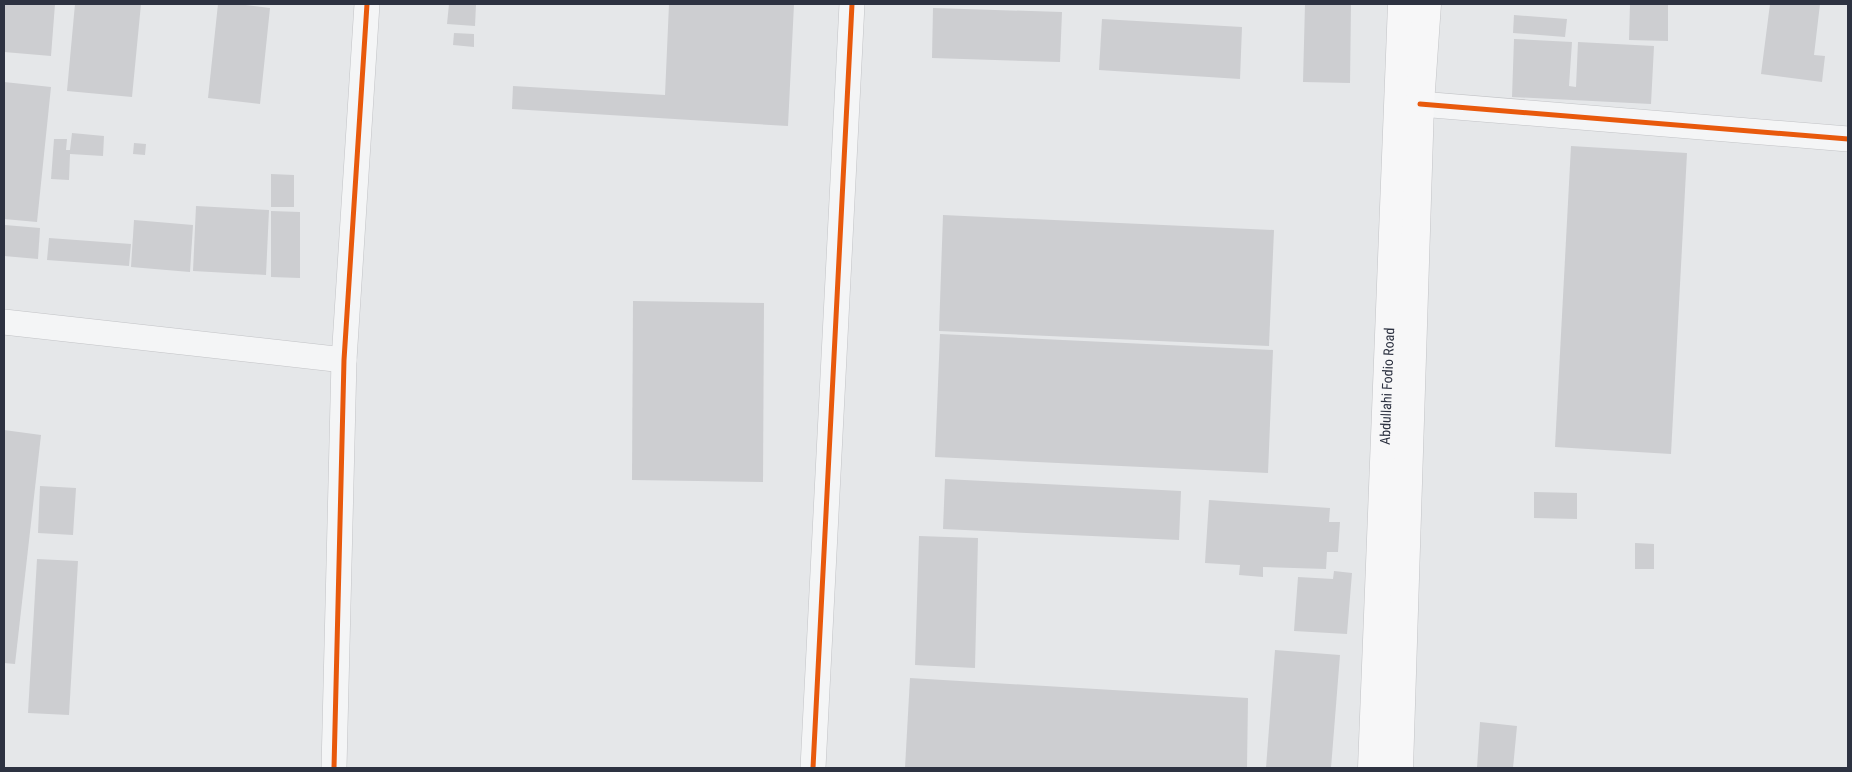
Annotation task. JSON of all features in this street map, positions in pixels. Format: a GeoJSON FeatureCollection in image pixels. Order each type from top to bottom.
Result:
{"type":"FeatureCollection","features":[{"type":"Feature","properties":{"kind":"main road","name":"Abdullahi Fodio Road"},"geometry":{"type":"LineString","coordinates":[[1372,768],[1402,4]]}},
{"type":"Feature","properties":{"kind":"main road","name":"Abdullahi Fodio Road"},"geometry":{"type":"LineString","coordinates":[[1399,768],[1420,104],[1427,4]]}},
{"type":"Feature","properties":{"kind":"street"},"geometry":{"type":"LineString","coordinates":[[334,768],[344,360],[367,4]]}},
{"type":"Feature","properties":{"kind":"street"},"geometry":{"type":"LineString","coordinates":[[813,768],[852,4]]}},
{"type":"Feature","properties":{"kind":"street"},"geometry":{"type":"LineString","coordinates":[[1420,104],[1848,139]]}},
{"type":"Feature","properties":{"kind":"street"},"geometry":{"type":"LineString","coordinates":[[4,322],[344,360]]}},
{"type":"Feature","properties":{"kind":"building"},"geometry":{"type":"Polygon","coordinates":[[[4,4],[55,4],[51,56],[4,52],[4,4]]]}},
{"type":"Feature","properties":{"kind":"building"},"geometry":{"type":"Polygon","coordinates":[[[75,4],[141,4],[132,97],[67,91],[75,4]]]}},
{"type":"Feature","properties":{"kind":"building"},"geometry":{"type":"Polygon","coordinates":[[[218,4],[270,8],[260,104],[208,98],[218,4]]]}},
{"type":"Feature","properties":{"kind":"building"},"geometry":{"type":"Polygon","coordinates":[[[449,4],[476,4],[475,26],[447,24],[449,4]]]}},
{"type":"Feature","properties":{"kind":"building"},"geometry":{"type":"Polygon","coordinates":[[[669,4],[794,4],[788,126],[512,109],[513,86],[665,95],[669,4]]]}},
{"type":"Feature","properties":{"kind":"building"},"geometry":{"type":"Polygon","coordinates":[[[1305,4],[1351,4],[1350,83],[1303,82],[1305,4]]]}},
{"type":"Feature","properties":{"kind":"building"},"geometry":{"type":"Polygon","coordinates":[[[1630,4],[1668,4],[1668,41],[1629,40],[1630,4]]]}},
{"type":"Feature","properties":{"kind":"building"},"geometry":{"type":"Polygon","coordinates":[[[1770,4],[1820,4],[1814,55],[1825,56],[1822,82],[1761,74],[1770,4]]]}},
{"type":"Feature","properties":{"kind":"building"},"geometry":{"type":"Polygon","coordinates":[[[933,8],[1062,12],[1060,62],[932,58],[933,8]]]}},
{"type":"Feature","properties":{"kind":"building"},"geometry":{"type":"Polygon","coordinates":[[[1514,15],[1567,19],[1565,37],[1513,33],[1514,15]]]}},
{"type":"Feature","properties":{"kind":"building"},"geometry":{"type":"Polygon","coordinates":[[[1102,19],[1242,27],[1240,79],[1099,70],[1102,19]]]}},
{"type":"Feature","properties":{"kind":"building"},"geometry":{"type":"Polygon","coordinates":[[[454,33],[474,34],[474,47],[453,45],[454,33]]]}},
{"type":"Feature","properties":{"kind":"building"},"geometry":{"type":"Polygon","coordinates":[[[1514,39],[1572,42],[1569,86],[1576,87],[1578,42],[1654,46],[1651,104],[1512,97],[1514,39]]]}},
{"type":"Feature","properties":{"kind":"building"},"geometry":{"type":"Polygon","coordinates":[[[4,82],[51,87],[37,222],[4,219],[4,82]]]}},
{"type":"Feature","properties":{"kind":"building"},"geometry":{"type":"Polygon","coordinates":[[[72,133],[104,136],[103,156],[70,154],[69,180],[51,179],[54,139],[67,139],[66,150],[70,150],[72,133]]]}},
{"type":"Feature","properties":{"kind":"building"},"geometry":{"type":"Polygon","coordinates":[[[134,143],[146,144],[145,155],[133,154],[134,143]]]}},
{"type":"Feature","properties":{"kind":"building"},"geometry":{"type":"Polygon","coordinates":[[[1571,146],[1687,153],[1671,454],[1555,447],[1571,146]]]}},
{"type":"Feature","properties":{"kind":"building"},"geometry":{"type":"Polygon","coordinates":[[[271,174],[294,175],[294,207],[271,207],[271,174]]]}},
{"type":"Feature","properties":{"kind":"building"},"geometry":{"type":"Polygon","coordinates":[[[196,206],[269,210],[266,275],[193,271],[196,206]]]}},
{"type":"Feature","properties":{"kind":"building"},"geometry":{"type":"Polygon","coordinates":[[[271,211],[300,212],[300,278],[271,277],[271,211]]]}},
{"type":"Feature","properties":{"kind":"building"},"geometry":{"type":"Polygon","coordinates":[[[943,215],[1274,230],[1269,346],[939,331],[943,215]]]}},
{"type":"Feature","properties":{"kind":"building"},"geometry":{"type":"Polygon","coordinates":[[[134,220],[193,225],[190,272],[131,267],[134,220]]]}},
{"type":"Feature","properties":{"kind":"building"},"geometry":{"type":"Polygon","coordinates":[[[5,225],[40,228],[38,259],[4,256],[5,225]]]}},
{"type":"Feature","properties":{"kind":"building"},"geometry":{"type":"Polygon","coordinates":[[[49,238],[131,244],[129,266],[47,260],[49,238]]]}},
{"type":"Feature","properties":{"kind":"building"},"geometry":{"type":"Polygon","coordinates":[[[633,301],[764,303],[763,482],[632,480],[633,301]]]}},
{"type":"Feature","properties":{"kind":"building"},"geometry":{"type":"Polygon","coordinates":[[[940,334],[1273,350],[1268,473],[935,457],[940,334]]]}},
{"type":"Feature","properties":{"kind":"building"},"geometry":{"type":"Polygon","coordinates":[[[4,430],[41,435],[15,664],[4,663],[4,430]]]}},
{"type":"Feature","properties":{"kind":"building"},"geometry":{"type":"Polygon","coordinates":[[[945,479],[1181,491],[1179,540],[943,529],[945,479]]]}},
{"type":"Feature","properties":{"kind":"building"},"geometry":{"type":"Polygon","coordinates":[[[40,486],[76,488],[73,535],[38,533],[40,486]]]}},
{"type":"Feature","properties":{"kind":"building"},"geometry":{"type":"Polygon","coordinates":[[[1534,492],[1577,493],[1577,519],[1534,518],[1534,492]]]}},
{"type":"Feature","properties":{"kind":"building"},"geometry":{"type":"Polygon","coordinates":[[[1209,500],[1330,508],[1329,522],[1340,522],[1338,552],[1327,552],[1326,569],[1263,567],[1263,577],[1239,575],[1240,565],[1205,563],[1209,500]]]}},
{"type":"Feature","properties":{"kind":"building"},"geometry":{"type":"Polygon","coordinates":[[[919,536],[978,538],[975,668],[915,665],[919,536]]]}},
{"type":"Feature","properties":{"kind":"building"},"geometry":{"type":"Polygon","coordinates":[[[1635,543],[1654,544],[1654,569],[1635,569],[1635,543]]]}},
{"type":"Feature","properties":{"kind":"building"},"geometry":{"type":"Polygon","coordinates":[[[37,559],[78,561],[69,715],[28,713],[37,559]]]}},
{"type":"Feature","properties":{"kind":"building"},"geometry":{"type":"Polygon","coordinates":[[[1334,571],[1352,573],[1347,634],[1294,631],[1298,577],[1333,579],[1334,571]]]}},
{"type":"Feature","properties":{"kind":"building"},"geometry":{"type":"Polygon","coordinates":[[[1275,650],[1340,655],[1331,768],[1266,768],[1275,650]]]}},
{"type":"Feature","properties":{"kind":"building"},"geometry":{"type":"Polygon","coordinates":[[[910,678],[1248,698],[1247,768],[905,768],[910,678]]]}},
{"type":"Feature","properties":{"kind":"building"},"geometry":{"type":"Polygon","coordinates":[[[1480,722],[1517,726],[1513,768],[1477,768],[1480,722]]]}},
{"type":"Feature","properties":{"kind":"cycle path"},"geometry":{"type":"LineString","coordinates":[[334,768],[344,360],[367,4]]}},
{"type":"Feature","properties":{"kind":"cycle path"},"geometry":{"type":"LineString","coordinates":[[813,768],[852,4]]}},
{"type":"Feature","properties":{"kind":"cycle path"},"geometry":{"type":"LineString","coordinates":[[1420,104],[1848,139]]}}]}
